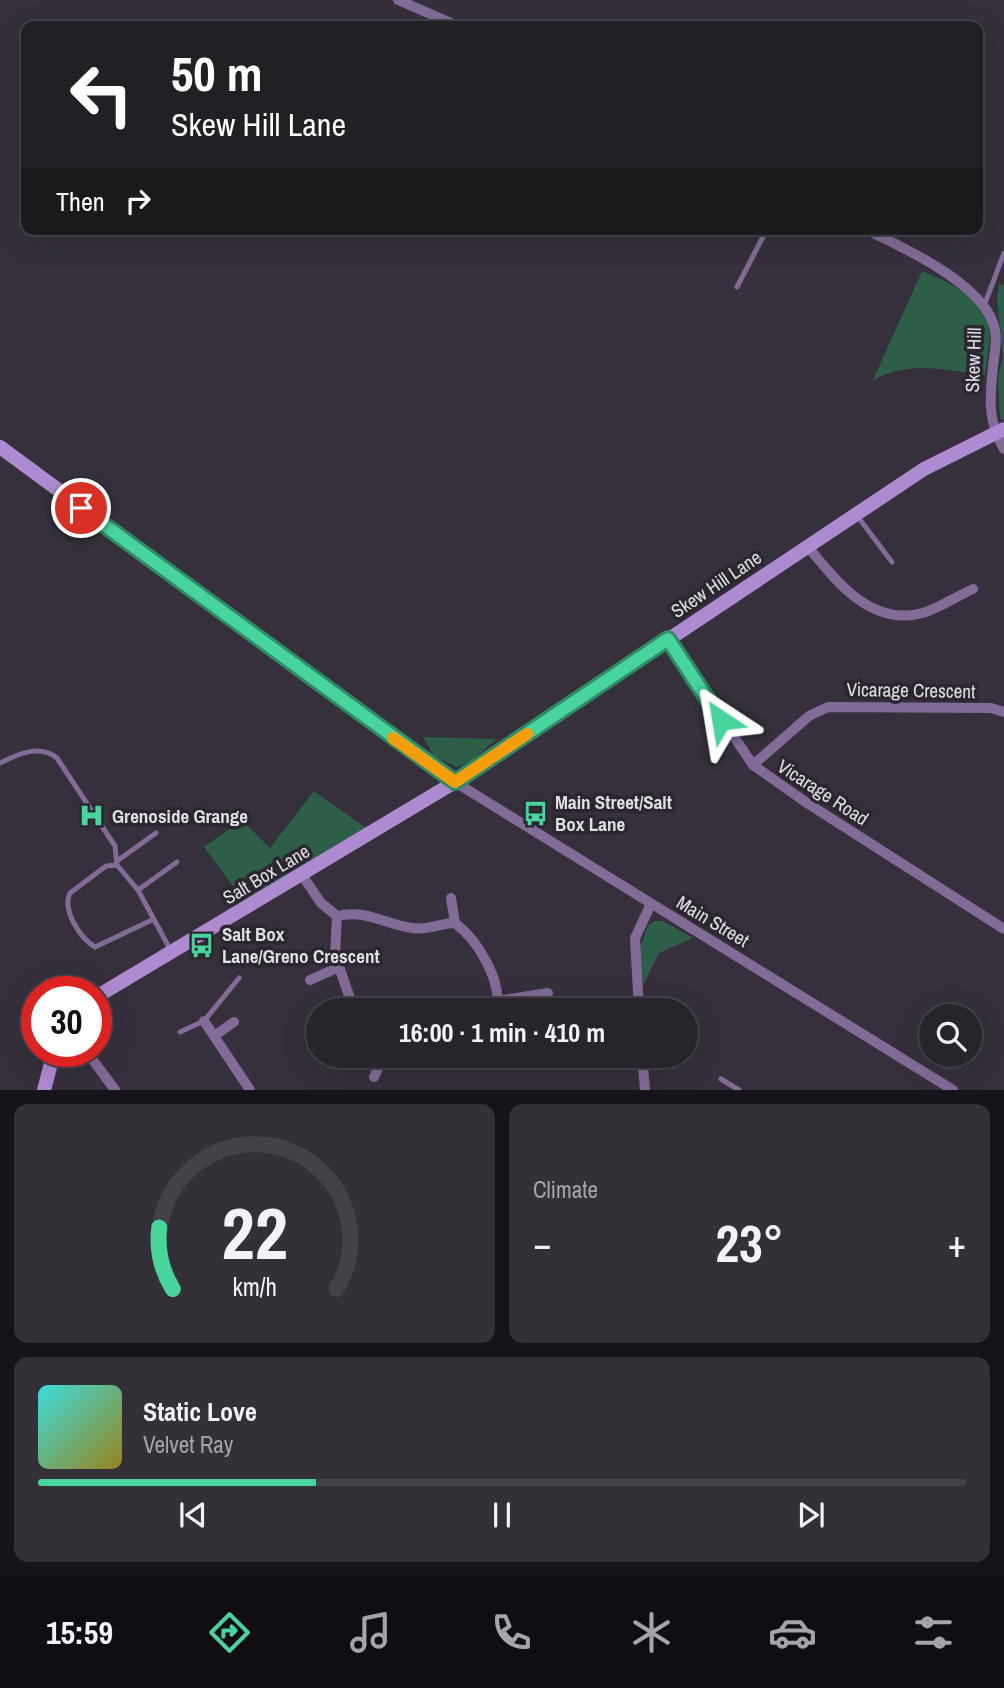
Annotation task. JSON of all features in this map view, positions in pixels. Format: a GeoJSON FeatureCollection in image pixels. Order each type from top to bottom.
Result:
{"type":"FeatureCollection","features":[{"type":"Feature","properties":{"kind":"street"},"geometry":{"type":"LineString","coordinates":[[398,0],[446,21]]}},
{"type":"Feature","properties":{"kind":"street","name":"Skew Hill"},"geometry":{"type":"LineString","coordinates":[[878,235],[898,244],[942,272],[984,306],[995,327],[989,398],[999,431]]}},
{"type":"Feature","properties":{"kind":"street"},"geometry":{"type":"LineString","coordinates":[[999,431],[1004,449]]}},
{"type":"Feature","properties":{"kind":"street","name":"Skew Hill Lane"},"geometry":{"type":"LineString","coordinates":[[455,782],[924,469],[999,431]]}},
{"type":"Feature","properties":{"kind":"street"},"geometry":{"type":"LineString","coordinates":[[0,447],[455,782]]}},
{"type":"Feature","properties":{"kind":"street"},"geometry":{"type":"LineString","coordinates":[[808,547],[851,597],[876,610],[921,613],[972,589]]}},
{"type":"Feature","properties":{"kind":"street","name":"Vicarage Road"},"geometry":{"type":"LineString","coordinates":[[668,639],[752,765],[1004,929]]}},
{"type":"Feature","properties":{"kind":"street","name":"Vicarage Crescent"},"geometry":{"type":"LineString","coordinates":[[752,765],[809,716],[828,707],[991,708],[1004,712]]}},
{"type":"Feature","properties":{"kind":"street","name":"Salt Box Lane"},"geometry":{"type":"LineString","coordinates":[[112,987],[455,782]]}},
{"type":"Feature","properties":{"kind":"street","name":"Main Street"},"geometry":{"type":"LineString","coordinates":[[455,782],[953,1090]]}},
{"type":"Feature","properties":{"kind":"street"},"geometry":{"type":"LineString","coordinates":[[302,875],[321,903],[337,916],[367,915],[415,929],[455,923]]}},
{"type":"Feature","properties":{"kind":"street"},"geometry":{"type":"LineString","coordinates":[[451,898],[455,923],[470,937],[484,959],[496,998]]}},
{"type":"Feature","properties":{"kind":"street"},"geometry":{"type":"LineString","coordinates":[[638,998],[635,938],[651,904]]}},
{"type":"Feature","properties":{"kind":"street"},"geometry":{"type":"LineString","coordinates":[[337,916],[335,955],[350,998]]}},
{"type":"Feature","properties":{"kind":"street"},"geometry":{"type":"LineString","coordinates":[[310,980],[339,967]]}},
{"type":"Feature","properties":{"kind":"street"},"geometry":{"type":"LineString","coordinates":[[527,998],[548,993]]}},
{"type":"Feature","properties":{"kind":"street"},"geometry":{"type":"LineString","coordinates":[[204,1021],[247,1086],[234,1090]]}},
{"type":"Feature","properties":{"kind":"street"},"geometry":{"type":"LineString","coordinates":[[214,1036],[234,1022]]}},
{"type":"Feature","properties":{"kind":"street"},"geometry":{"type":"LineString","coordinates":[[44,1090],[50,1067]]}},
{"type":"Feature","properties":{"kind":"street"},"geometry":{"type":"LineString","coordinates":[[98,1067],[115,1090]]}},
{"type":"Feature","properties":{"kind":"street"},"geometry":{"type":"LineString","coordinates":[[374,1077],[378,1068]]}},
{"type":"Feature","properties":{"kind":"street"},"geometry":{"type":"LineString","coordinates":[[643,1068],[645,1090]]}},
{"type":"Feature","properties":{"kind":"lane"},"geometry":{"type":"LineString","coordinates":[[737,287],[764,235]]}},
{"type":"Feature","properties":{"kind":"lane"},"geometry":{"type":"LineString","coordinates":[[984,306],[1004,253]]}},
{"type":"Feature","properties":{"kind":"lane"},"geometry":{"type":"LineString","coordinates":[[856,514],[892,562]]}},
{"type":"Feature","properties":{"kind":"lane"},"geometry":{"type":"LineString","coordinates":[[0,763],[26,752],[49,752],[57,758],[115,846],[117,863],[138,890],[171,952]]}},
{"type":"Feature","properties":{"kind":"lane"},"geometry":{"type":"LineString","coordinates":[[153,919],[95,947],[67,908],[70,893],[106,866],[117,863],[156,833]]}},
{"type":"Feature","properties":{"kind":"lane"},"geometry":{"type":"LineString","coordinates":[[138,890],[177,862]]}},
{"type":"Feature","properties":{"kind":"lane"},"geometry":{"type":"LineString","coordinates":[[180,1032],[204,1021],[239,978]]}},
{"type":"Feature","properties":{"kind":"lane"},"geometry":{"type":"LineString","coordinates":[[722,1079],[739,1090]]}},
{"type":"Feature","properties":{"kind":"green space"},"geometry":{"type":"Polygon","coordinates":[[[922,271],[962,291],[985,315],[990,337],[985,375],[915,368],[873,380],[922,271]]]}},
{"type":"Feature","properties":{"kind":"green space"},"geometry":{"type":"Polygon","coordinates":[[[999,284],[1004,285],[1004,420],[1000,419],[998,377],[1003,357],[997,298],[999,284]]]}},
{"type":"Feature","properties":{"kind":"green space"},"geometry":{"type":"Polygon","coordinates":[[[423,737],[497,739],[470,762],[457,767],[434,756],[423,737]]]}},
{"type":"Feature","properties":{"kind":"green space"},"geometry":{"type":"Polygon","coordinates":[[[314,791],[366,828],[244,901],[204,847],[242,820],[270,848],[314,791]]]}},
{"type":"Feature","properties":{"kind":"green space"},"geometry":{"type":"Polygon","coordinates":[[[663,921],[693,938],[659,953],[643,985],[640,948],[648,925],[663,921]]]}},
{"type":"Feature","properties":{"kind":"slow traffic"},"geometry":{"type":"LineString","coordinates":[[393,738],[455,782],[527,734]]}},
{"type":"Feature","properties":{"kind":"place","name":"Main Street/Salt Box Lane"},"geometry":{"type":"Point","coordinates":[535,813]}},
{"type":"Feature","properties":{"kind":"place","name":"Grenoside Grange"},"geometry":{"type":"Point","coordinates":[92,816]}},
{"type":"Feature","properties":{"kind":"place","name":"Salt Box Lane/Greno Crescent"},"geometry":{"type":"Point","coordinates":[202,945]}},
{"type":"Feature","properties":{"kind":"route"},"geometry":{"type":"LineString","coordinates":[[81,508],[278,655],[455,782],[668,639],[721,720]]}}]}
